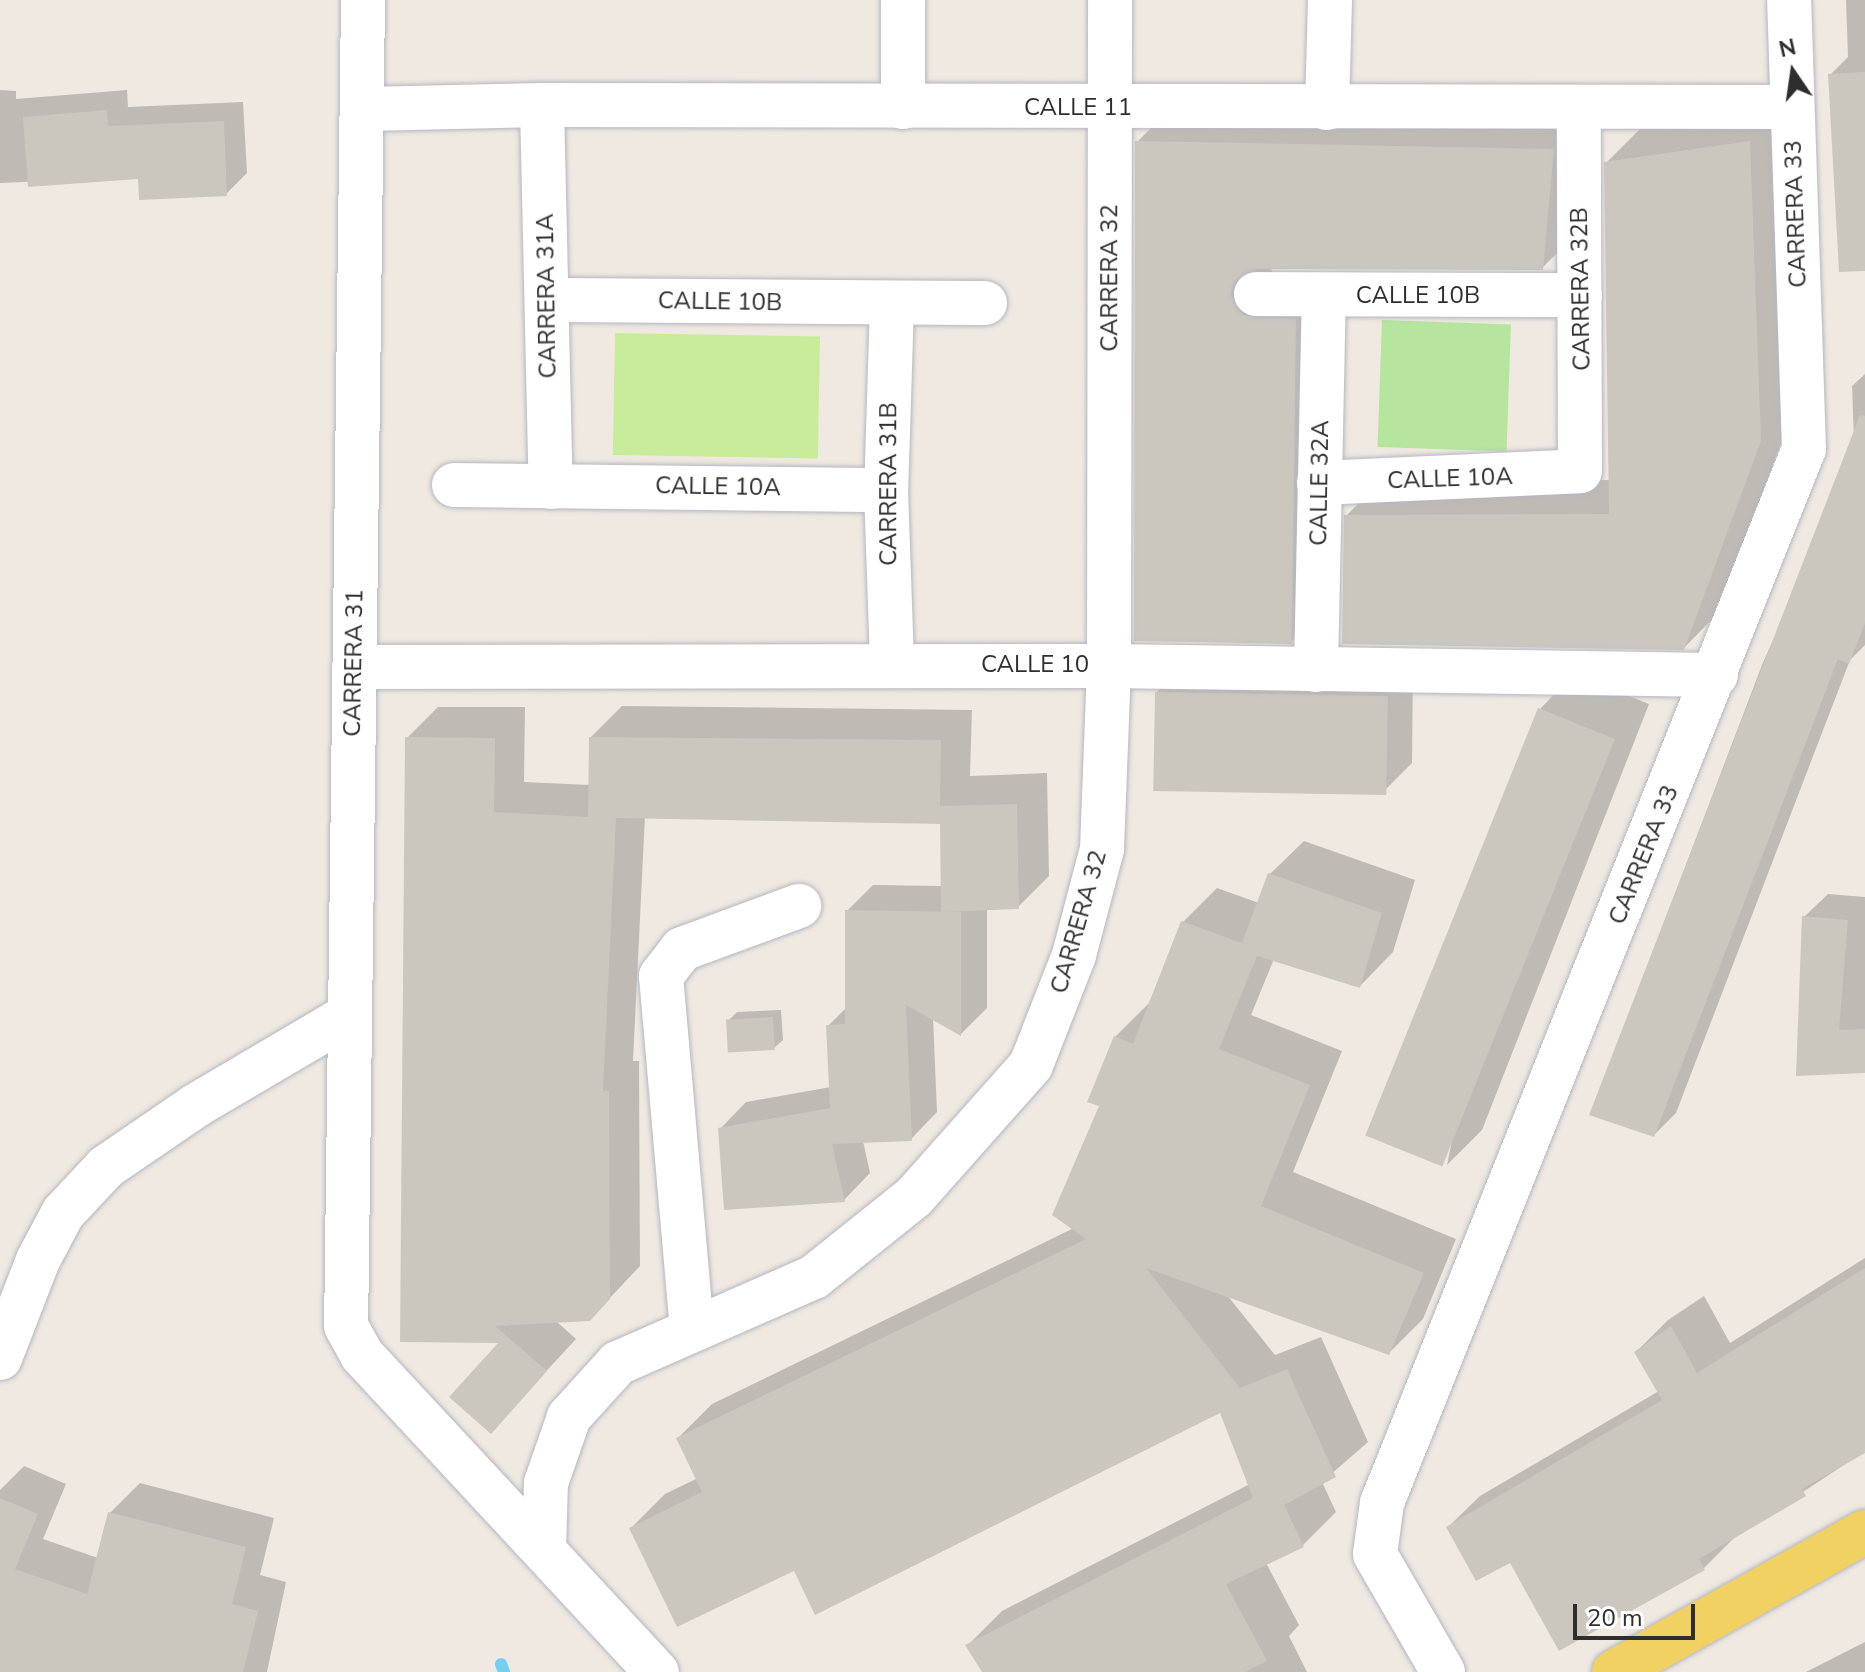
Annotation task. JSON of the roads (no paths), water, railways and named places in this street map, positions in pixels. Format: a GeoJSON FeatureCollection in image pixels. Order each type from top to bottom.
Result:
{"type":"FeatureCollection","features":[{"type":"Feature","properties":{"kind":"main road"},"geometry":{"type":"LineString","coordinates":[[1614,1672],[1861,1543]]}},
{"type":"Feature","properties":{"kind":"street","name":"CARRERA 31"},"geometry":{"type":"LineString","coordinates":[[363,0],[365,109],[348,1016],[346,1326],[362,1355],[544,1549]]}},
{"type":"Feature","properties":{"kind":"street"},"geometry":{"type":"LineString","coordinates":[[903,0],[903,107]]}},
{"type":"Feature","properties":{"kind":"street","name":"CARRERA 32"},"geometry":{"type":"LineString","coordinates":[[544,1549],[546,1483],[569,1417],[618,1363],[814,1277],[914,1197],[1031,1065],[1074,955],[1102,849],[1109,666],[1110,0]]}},
{"type":"Feature","properties":{"kind":"street"},"geometry":{"type":"LineString","coordinates":[[1327,108],[1330,0]]}},
{"type":"Feature","properties":{"kind":"street","name":"CARRERA 33"},"geometry":{"type":"LineString","coordinates":[[1443,1672],[1375,1554],[1382,1503],[1804,449],[1789,0]]}},
{"type":"Feature","properties":{"kind":"street","name":"CALLE 11"},"geometry":{"type":"LineString","coordinates":[[365,109],[542,105],[1792,107]]}},
{"type":"Feature","properties":{"kind":"street","name":"CARRERA 31A"},"geometry":{"type":"LineString","coordinates":[[542,105],[551,487]]}},
{"type":"Feature","properties":{"kind":"street","name":"CARRERA 32B"},"geometry":{"type":"LineString","coordinates":[[1579,107],[1580,471]]}},
{"type":"Feature","properties":{"kind":"street","name":"CALLE 10B"},"geometry":{"type":"LineString","coordinates":[[1256,294],[1580,295]]}},
{"type":"Feature","properties":{"kind":"street","name":"CALLE 32A"},"geometry":{"type":"LineString","coordinates":[[1316,670],[1324,296]]}},
{"type":"Feature","properties":{"kind":"street","name":"CALLE 10B"},"geometry":{"type":"LineString","coordinates":[[548,300],[985,303]]}},
{"type":"Feature","properties":{"kind":"street","name":"CARRERA 31B"},"geometry":{"type":"LineString","coordinates":[[892,304],[886,490],[892,665]]}},
{"type":"Feature","properties":{"kind":"street","name":"CALLE 10A"},"geometry":{"type":"LineString","coordinates":[[1319,483],[1580,471]]}},
{"type":"Feature","properties":{"kind":"street","name":"CALLE 10A"},"geometry":{"type":"LineString","coordinates":[[454,485],[886,490]]}},
{"type":"Feature","properties":{"kind":"street","name":"CALLE 10"},"geometry":{"type":"LineString","coordinates":[[354,667],[1109,666],[1716,675]]}},
{"type":"Feature","properties":{"kind":"street"},"geometry":{"type":"LineString","coordinates":[[692,1330],[661,976],[682,949],[799,906]]}},
{"type":"Feature","properties":{"kind":"street"},"geometry":{"type":"LineString","coordinates":[[0,1358],[38,1260],[63,1213],[106,1167],[195,1106],[348,1016]]}},
{"type":"Feature","properties":{"kind":"street"},"geometry":{"type":"LineString","coordinates":[[544,1549],[657,1672]]}},
{"type":"Feature","properties":{"kind":"waterway"},"geometry":{"type":"LineString","coordinates":[[501,1664],[504,1672]]}}]}
